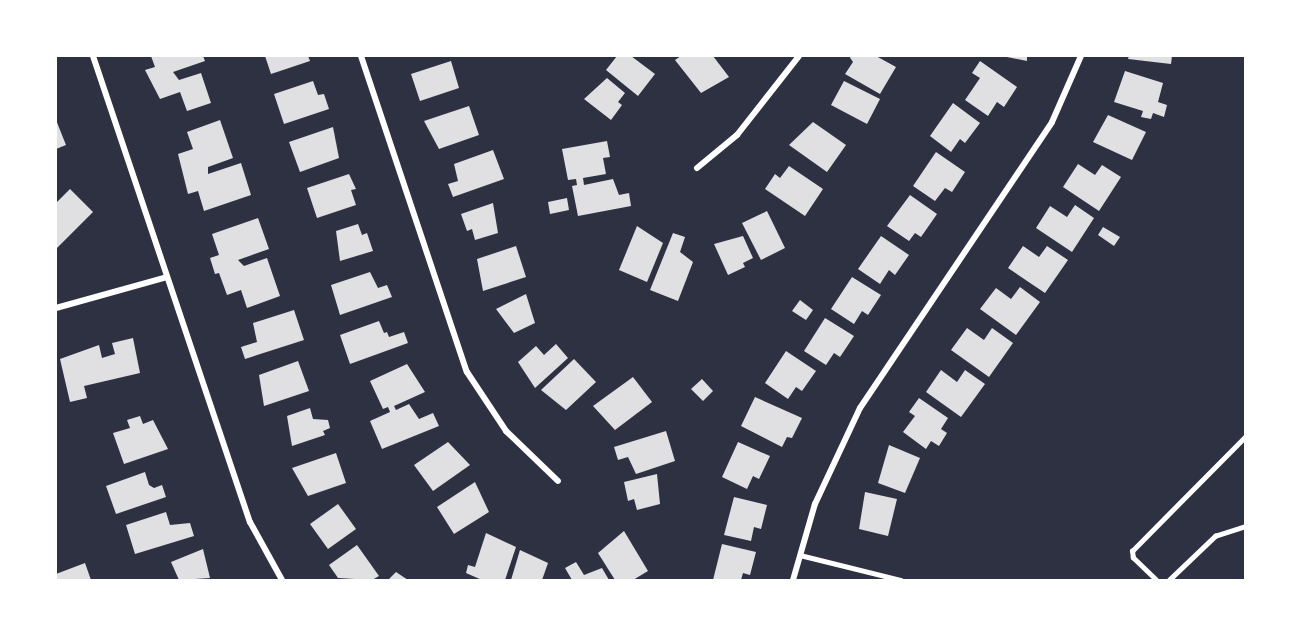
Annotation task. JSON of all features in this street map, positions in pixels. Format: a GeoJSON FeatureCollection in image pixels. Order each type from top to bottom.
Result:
{"type":"FeatureCollection","features":[{"type":"Feature","properties":{"kind":"street"},"geometry":{"type":"LineString","coordinates":[[93,56],[250,522],[282,580]]}},
{"type":"Feature","properties":{"kind":"street"},"geometry":{"type":"LineString","coordinates":[[361,56],[467,372],[506,431],[558,481]]}},
{"type":"Feature","properties":{"kind":"street"},"geometry":{"type":"LineString","coordinates":[[697,168],[744,128],[799,56]]}},
{"type":"Feature","properties":{"kind":"street"},"geometry":{"type":"LineString","coordinates":[[793,580],[835,455],[860,408],[1052,122],[1081,56]]}},
{"type":"Feature","properties":{"kind":"street"},"geometry":{"type":"LineString","coordinates":[[56,308],[167,277]]}},
{"type":"Feature","properties":{"kind":"lane"},"geometry":{"type":"LineString","coordinates":[[1156,580],[1133,558],[1132,551],[1245,436]]}},
{"type":"Feature","properties":{"kind":"lane"},"geometry":{"type":"LineString","coordinates":[[1169,580],[1215,536],[1245,526]]}},
{"type":"Feature","properties":{"kind":"lane"},"geometry":{"type":"LineString","coordinates":[[800,555],[901,580]]}},
{"type":"Feature","properties":{"kind":"building"},"geometry":{"type":"Polygon","coordinates":[[[151,56],[203,56],[205,61],[173,72],[179,80],[201,73],[211,103],[187,111],[180,92],[160,99],[145,70],[155,67],[151,56]]]}},
{"type":"Feature","properties":{"kind":"building"},"geometry":{"type":"Polygon","coordinates":[[[265,56],[308,56],[310,61],[271,74],[265,56]]]}},
{"type":"Feature","properties":{"kind":"building"},"geometry":{"type":"Polygon","coordinates":[[[617,56],[631,56],[655,74],[638,96],[606,70],[617,56]]]}},
{"type":"Feature","properties":{"kind":"building"},"geometry":{"type":"Polygon","coordinates":[[[681,56],[713,56],[729,77],[701,93],[675,60],[681,56]]]}},
{"type":"Feature","properties":{"kind":"building"},"geometry":{"type":"Polygon","coordinates":[[[849,56],[876,56],[896,67],[880,94],[845,74],[853,62],[849,56]]]}},
{"type":"Feature","properties":{"kind":"building"},"geometry":{"type":"Polygon","coordinates":[[[1002,56],[1027,56],[1027,61],[1002,56]]]}},
{"type":"Feature","properties":{"kind":"building"},"geometry":{"type":"Polygon","coordinates":[[[1129,56],[1172,56],[1171,64],[1128,59],[1129,56]]]}},
{"type":"Feature","properties":{"kind":"building"},"geometry":{"type":"Polygon","coordinates":[[[451,61],[459,88],[420,101],[411,74],[451,61]]]}},
{"type":"Feature","properties":{"kind":"building"},"geometry":{"type":"Polygon","coordinates":[[[980,61],[1017,87],[1004,107],[997,102],[988,116],[965,100],[980,78],[972,73],[980,61]]]}},
{"type":"Feature","properties":{"kind":"building"},"geometry":{"type":"Polygon","coordinates":[[[1125,71],[1163,83],[1158,102],[1167,105],[1164,117],[1153,113],[1151,119],[1141,117],[1143,111],[1114,102],[1125,71]]]}},
{"type":"Feature","properties":{"kind":"building"},"geometry":{"type":"Polygon","coordinates":[[[607,78],[625,93],[618,102],[622,105],[611,120],[584,99],[607,78]]]}},
{"type":"Feature","properties":{"kind":"building"},"geometry":{"type":"Polygon","coordinates":[[[313,81],[318,95],[324,94],[329,109],[284,124],[274,94],[313,81]]]}},
{"type":"Feature","properties":{"kind":"building"},"geometry":{"type":"Polygon","coordinates":[[[844,81],[880,99],[867,124],[831,105],[844,81]]]}},
{"type":"Feature","properties":{"kind":"building"},"geometry":{"type":"Polygon","coordinates":[[[953,103],[980,123],[965,143],[960,139],[951,152],[930,136],[953,103]]]}},
{"type":"Feature","properties":{"kind":"building"},"geometry":{"type":"Polygon","coordinates":[[[469,106],[479,135],[439,149],[424,121],[469,106]]]}},
{"type":"Feature","properties":{"kind":"building"},"geometry":{"type":"Polygon","coordinates":[[[1108,115],[1146,132],[1132,160],[1093,142],[1108,115]]]}},
{"type":"Feature","properties":{"kind":"building"},"geometry":{"type":"Polygon","coordinates":[[[56,120],[66,145],[56,149],[56,120]]]}},
{"type":"Feature","properties":{"kind":"building"},"geometry":{"type":"Polygon","coordinates":[[[220,120],[233,158],[208,167],[208,174],[241,163],[251,195],[204,211],[198,191],[188,194],[178,154],[193,149],[187,132],[220,120]]]}},
{"type":"Feature","properties":{"kind":"building"},"geometry":{"type":"Polygon","coordinates":[[[813,122],[846,145],[827,172],[789,145],[813,122]]]}},
{"type":"Feature","properties":{"kind":"building"},"geometry":{"type":"Polygon","coordinates":[[[333,127],[339,158],[300,172],[289,142],[333,127]]]}},
{"type":"Feature","properties":{"kind":"building"},"geometry":{"type":"Polygon","coordinates":[[[607,141],[610,157],[603,158],[606,174],[583,178],[584,185],[613,179],[619,195],[629,193],[631,206],[578,216],[572,186],[577,185],[576,179],[568,180],[562,149],[607,141]]]}},
{"type":"Feature","properties":{"kind":"building"},"geometry":{"type":"Polygon","coordinates":[[[493,150],[504,179],[453,197],[448,184],[458,181],[454,164],[493,150]]]}},
{"type":"Feature","properties":{"kind":"building"},"geometry":{"type":"Polygon","coordinates":[[[936,152],[965,172],[952,192],[945,188],[935,201],[913,186],[936,152]]]}},
{"type":"Feature","properties":{"kind":"building"},"geometry":{"type":"Polygon","coordinates":[[[1078,164],[1095,175],[1102,165],[1121,177],[1099,211],[1063,187],[1078,164]]]}},
{"type":"Feature","properties":{"kind":"building"},"geometry":{"type":"Polygon","coordinates":[[[789,166],[823,189],[805,216],[765,189],[775,174],[780,178],[789,166]]]}},
{"type":"Feature","properties":{"kind":"building"},"geometry":{"type":"Polygon","coordinates":[[[349,174],[356,189],[351,190],[356,205],[317,218],[307,188],[349,174]]]}},
{"type":"Feature","properties":{"kind":"building"},"geometry":{"type":"Polygon","coordinates":[[[70,189],[93,212],[56,249],[56,203],[70,189]]]}},
{"type":"Feature","properties":{"kind":"building"},"geometry":{"type":"Polygon","coordinates":[[[910,195],[937,214],[921,237],[915,233],[909,241],[887,226],[910,195]]]}},
{"type":"Feature","properties":{"kind":"building"},"geometry":{"type":"Polygon","coordinates":[[[567,198],[569,210],[550,214],[548,202],[567,198]]]}},
{"type":"Feature","properties":{"kind":"building"},"geometry":{"type":"Polygon","coordinates":[[[493,203],[498,233],[475,240],[472,229],[467,231],[461,214],[493,203]]]}},
{"type":"Feature","properties":{"kind":"building"},"geometry":{"type":"Polygon","coordinates":[[[1075,205],[1094,218],[1072,252],[1036,228],[1050,206],[1067,217],[1075,205]]]}},
{"type":"Feature","properties":{"kind":"building"},"geometry":{"type":"Polygon","coordinates":[[[767,211],[785,248],[761,260],[742,223],[767,211]]]}},
{"type":"Feature","properties":{"kind":"building"},"geometry":{"type":"Polygon","coordinates":[[[258,218],[269,249],[238,260],[244,266],[267,258],[280,296],[247,308],[241,290],[227,295],[219,273],[215,274],[210,258],[219,255],[212,234],[258,218]]]}},
{"type":"Feature","properties":{"kind":"building"},"geometry":{"type":"Polygon","coordinates":[[[358,224],[362,235],[367,233],[373,251],[340,261],[336,231],[358,224]]]}},
{"type":"Feature","properties":{"kind":"building"},"geometry":{"type":"Polygon","coordinates":[[[637,226],[663,243],[647,282],[619,270],[637,226]]]}},
{"type":"Feature","properties":{"kind":"building"},"geometry":{"type":"Polygon","coordinates":[[[1103,227],[1120,237],[1114,246],[1098,235],[1103,227]]]}},
{"type":"Feature","properties":{"kind":"building"},"geometry":{"type":"Polygon","coordinates":[[[673,233],[685,237],[680,252],[693,262],[678,301],[650,290],[673,233]]]}},
{"type":"Feature","properties":{"kind":"building"},"geometry":{"type":"Polygon","coordinates":[[[743,236],[753,258],[743,263],[745,267],[728,275],[714,244],[743,236]]]}},
{"type":"Feature","properties":{"kind":"building"},"geometry":{"type":"Polygon","coordinates":[[[881,236],[909,255],[895,275],[889,270],[880,284],[858,269],[881,236]]]}},
{"type":"Feature","properties":{"kind":"building"},"geometry":{"type":"Polygon","coordinates":[[[516,246],[526,277],[483,291],[477,259],[516,246]]]}},
{"type":"Feature","properties":{"kind":"building"},"geometry":{"type":"Polygon","coordinates":[[[1023,246],[1039,257],[1047,246],[1068,260],[1045,293],[1008,268],[1023,246]]]}},
{"type":"Feature","properties":{"kind":"building"},"geometry":{"type":"Polygon","coordinates":[[[370,272],[378,288],[387,285],[392,297],[340,315],[331,285],[370,272]]]}},
{"type":"Feature","properties":{"kind":"building"},"geometry":{"type":"Polygon","coordinates":[[[852,277],[881,295],[868,315],[862,311],[854,324],[831,309],[852,277]]]}},
{"type":"Feature","properties":{"kind":"building"},"geometry":{"type":"Polygon","coordinates":[[[1020,287],[1040,302],[1016,335],[980,309],[996,288],[1011,299],[1020,287]]]}},
{"type":"Feature","properties":{"kind":"building"},"geometry":{"type":"Polygon","coordinates":[[[526,294],[535,323],[514,333],[496,309],[526,294]]]}},
{"type":"Feature","properties":{"kind":"building"},"geometry":{"type":"Polygon","coordinates":[[[800,300],[813,310],[806,320],[792,311],[800,300]]]}},
{"type":"Feature","properties":{"kind":"building"},"geometry":{"type":"Polygon","coordinates":[[[294,310],[304,340],[245,359],[241,347],[257,342],[253,323],[294,310]]]}},
{"type":"Feature","properties":{"kind":"building"},"geometry":{"type":"Polygon","coordinates":[[[825,318],[854,336],[840,357],[834,353],[826,365],[804,351],[825,318]]]}},
{"type":"Feature","properties":{"kind":"building"},"geometry":{"type":"Polygon","coordinates":[[[379,321],[384,333],[387,332],[389,337],[404,332],[408,343],[350,364],[340,335],[379,321]]]}},
{"type":"Feature","properties":{"kind":"building"},"geometry":{"type":"Polygon","coordinates":[[[967,328],[984,340],[992,328],[1013,343],[989,377],[951,350],[967,328]]]}},
{"type":"Feature","properties":{"kind":"building"},"geometry":{"type":"Polygon","coordinates":[[[133,338],[140,373],[84,386],[87,398],[70,402],[60,359],[99,345],[102,358],[115,354],[112,343],[133,338]]]}},
{"type":"Feature","properties":{"kind":"building"},"geometry":{"type":"Polygon","coordinates":[[[556,344],[568,358],[535,388],[518,362],[536,346],[544,355],[556,344]]]}},
{"type":"Feature","properties":{"kind":"building"},"geometry":{"type":"Polygon","coordinates":[[[786,351],[816,371],[802,391],[796,387],[788,399],[765,383],[786,351]]]}},
{"type":"Feature","properties":{"kind":"building"},"geometry":{"type":"Polygon","coordinates":[[[574,359],[596,382],[566,410],[541,390],[574,359]]]}},
{"type":"Feature","properties":{"kind":"building"},"geometry":{"type":"Polygon","coordinates":[[[298,361],[309,391],[264,406],[259,375],[298,361]]]}},
{"type":"Feature","properties":{"kind":"building"},"geometry":{"type":"Polygon","coordinates":[[[407,364],[425,392],[394,406],[396,410],[409,404],[419,419],[433,413],[439,426],[382,449],[370,421],[390,412],[388,407],[383,409],[370,381],[407,364]]]}},
{"type":"Feature","properties":{"kind":"building"},"geometry":{"type":"Polygon","coordinates":[[[941,370],[957,382],[965,370],[985,384],[961,417],[926,392],[941,370]]]}},
{"type":"Feature","properties":{"kind":"building"},"geometry":{"type":"Polygon","coordinates":[[[633,377],[652,402],[615,430],[593,406],[633,377]]]}},
{"type":"Feature","properties":{"kind":"building"},"geometry":{"type":"Polygon","coordinates":[[[702,379],[713,391],[703,401],[691,389],[702,379]]]}},
{"type":"Feature","properties":{"kind":"building"},"geometry":{"type":"Polygon","coordinates":[[[755,397],[802,418],[792,438],[787,437],[782,447],[741,426],[755,397]]]}},
{"type":"Feature","properties":{"kind":"building"},"geometry":{"type":"Polygon","coordinates":[[[919,398],[948,418],[941,429],[947,433],[939,446],[931,441],[926,449],[903,432],[915,416],[909,412],[919,398]]]}},
{"type":"Feature","properties":{"kind":"building"},"geometry":{"type":"Polygon","coordinates":[[[310,408],[313,419],[328,420],[330,428],[323,431],[325,435],[292,446],[287,416],[310,408]]]}},
{"type":"Feature","properties":{"kind":"building"},"geometry":{"type":"Polygon","coordinates":[[[140,416],[143,424],[153,420],[168,449],[124,464],[113,433],[130,428],[127,420],[140,416]]]}},
{"type":"Feature","properties":{"kind":"building"},"geometry":{"type":"Polygon","coordinates":[[[666,431],[675,461],[636,474],[628,457],[618,460],[614,447],[666,431]]]}},
{"type":"Feature","properties":{"kind":"building"},"geometry":{"type":"Polygon","coordinates":[[[448,442],[470,465],[433,491],[414,465],[448,442]]]}},
{"type":"Feature","properties":{"kind":"building"},"geometry":{"type":"Polygon","coordinates":[[[738,442],[770,456],[759,479],[753,476],[747,489],[722,477],[738,442]]]}},
{"type":"Feature","properties":{"kind":"building"},"geometry":{"type":"Polygon","coordinates":[[[889,445],[920,458],[905,493],[878,483],[889,445]]]}},
{"type":"Feature","properties":{"kind":"building"},"geometry":{"type":"Polygon","coordinates":[[[336,453],[346,483],[308,496],[292,468],[336,453]]]}},
{"type":"Feature","properties":{"kind":"building"},"geometry":{"type":"Polygon","coordinates":[[[145,472],[149,485],[154,488],[162,485],[166,497],[116,514],[106,486],[145,472]]]}},
{"type":"Feature","properties":{"kind":"building"},"geometry":{"type":"Polygon","coordinates":[[[657,474],[660,504],[637,510],[634,499],[628,501],[624,482],[657,474]]]}},
{"type":"Feature","properties":{"kind":"building"},"geometry":{"type":"Polygon","coordinates":[[[475,482],[489,512],[454,534],[437,507],[475,482]]]}},
{"type":"Feature","properties":{"kind":"building"},"geometry":{"type":"Polygon","coordinates":[[[865,492],[897,499],[888,536],[859,529],[865,492]]]}},
{"type":"Feature","properties":{"kind":"building"},"geometry":{"type":"Polygon","coordinates":[[[734,497],[767,505],[761,529],[754,527],[751,541],[724,535],[734,497]]]}},
{"type":"Feature","properties":{"kind":"building"},"geometry":{"type":"Polygon","coordinates":[[[338,504],[356,529],[328,549],[310,524],[338,504]]]}},
{"type":"Feature","properties":{"kind":"building"},"geometry":{"type":"Polygon","coordinates":[[[166,512],[170,525],[190,523],[194,536],[135,554],[126,525],[166,512]]]}},
{"type":"Feature","properties":{"kind":"building"},"geometry":{"type":"Polygon","coordinates":[[[624,531],[648,571],[633,580],[615,580],[598,553],[624,531]]]}},
{"type":"Feature","properties":{"kind":"building"},"geometry":{"type":"Polygon","coordinates":[[[486,533],[516,547],[505,580],[482,580],[466,573],[468,565],[475,567],[486,533]]]}},
{"type":"Feature","properties":{"kind":"building"},"geometry":{"type":"Polygon","coordinates":[[[722,544],[756,552],[750,575],[743,573],[741,580],[713,580],[722,544]]]}},
{"type":"Feature","properties":{"kind":"building"},"geometry":{"type":"Polygon","coordinates":[[[357,545],[379,576],[372,580],[338,578],[329,565],[357,545]]]}},
{"type":"Feature","properties":{"kind":"building"},"geometry":{"type":"Polygon","coordinates":[[[203,549],[210,578],[179,580],[171,562],[203,549]]]}},
{"type":"Feature","properties":{"kind":"building"},"geometry":{"type":"Polygon","coordinates":[[[520,550],[548,563],[542,580],[511,580],[520,550]]]}},
{"type":"Feature","properties":{"kind":"building"},"geometry":{"type":"Polygon","coordinates":[[[576,562],[584,575],[602,568],[609,580],[572,580],[565,568],[576,562]]]}},
{"type":"Feature","properties":{"kind":"building"},"geometry":{"type":"Polygon","coordinates":[[[85,563],[91,580],[56,580],[56,574],[85,563]]]}},
{"type":"Feature","properties":{"kind":"building"},"geometry":{"type":"Polygon","coordinates":[[[396,572],[408,580],[388,580],[396,572]]]}}]}
